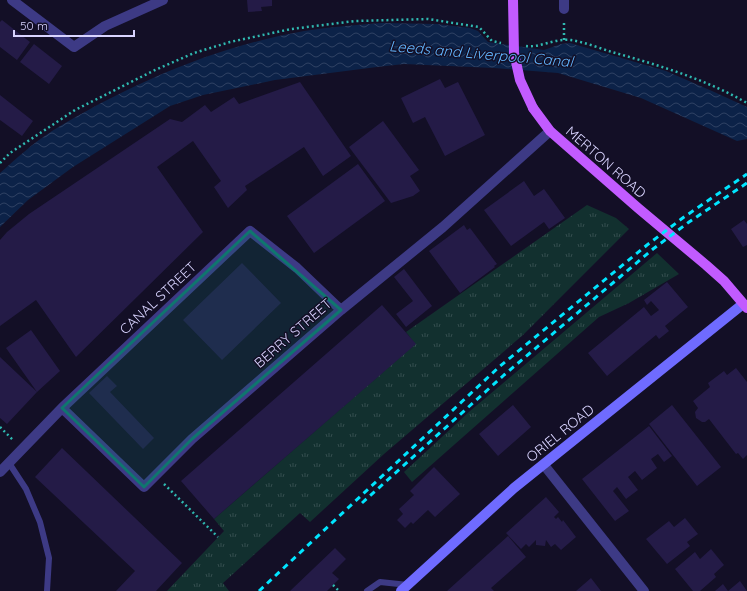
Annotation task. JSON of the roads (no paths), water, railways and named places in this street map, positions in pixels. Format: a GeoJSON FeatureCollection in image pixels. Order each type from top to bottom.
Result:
{"type":"FeatureCollection","features":[{"type":"Feature","properties":{"kind":"main road","name":"MERTON ROAD"},"geometry":{"type":"LineString","coordinates":[[513,0],[514,52],[520,80],[533,108],[550,131],[724,281],[745,306]]}},
{"type":"Feature","properties":{"kind":"main road","name":"ORIEL ROAD"},"geometry":{"type":"LineString","coordinates":[[405,588],[514,488],[745,306]]}},
{"type":"Feature","properties":{"kind":"street"},"geometry":{"type":"LineString","coordinates":[[12,0],[74,47],[105,26],[163,0]]}},
{"type":"Feature","properties":{"kind":"street","name":"BERRY STREET"},"geometry":{"type":"LineString","coordinates":[[62,408],[144,487],[192,438],[341,310],[442,227],[550,131]]}},
{"type":"Feature","properties":{"kind":"street","name":"CANAL STREET"},"geometry":{"type":"LineString","coordinates":[[0,472],[62,408],[250,231],[297,268],[341,310]]}},
{"type":"Feature","properties":{"kind":"street"},"geometry":{"type":"LineString","coordinates":[[544,465],[644,591]]}},
{"type":"Feature","properties":{"kind":"lane"},"geometry":{"type":"LineString","coordinates":[[9,463],[26,489],[40,522],[49,558],[47,591]]}},
{"type":"Feature","properties":{"kind":"lane"},"geometry":{"type":"LineString","coordinates":[[367,591],[380,582],[405,588]]}},
{"type":"Feature","properties":{"kind":"water","name":"Leeds and Liverpool Canal"},"geometry":{"type":"Polygon","coordinates":[[[382,23],[437,24],[470,28],[478,31],[488,42],[544,50],[561,44],[570,43],[666,71],[747,107],[747,139],[737,141],[641,98],[558,73],[494,68],[404,64],[377,67],[275,80],[203,95],[170,106],[73,167],[28,200],[0,227],[0,173],[38,141],[52,131],[82,114],[142,83],[205,57],[271,38],[304,31],[382,23]]]}},
{"type":"Feature","properties":{"kind":"railway"},"geometry":{"type":"LineString","coordinates":[[259,591],[499,367],[647,245],[684,217],[747,174]]}},
{"type":"Feature","properties":{"kind":"railway"},"geometry":{"type":"LineString","coordinates":[[362,503],[504,375],[653,249],[689,222],[747,183]]}}]}
